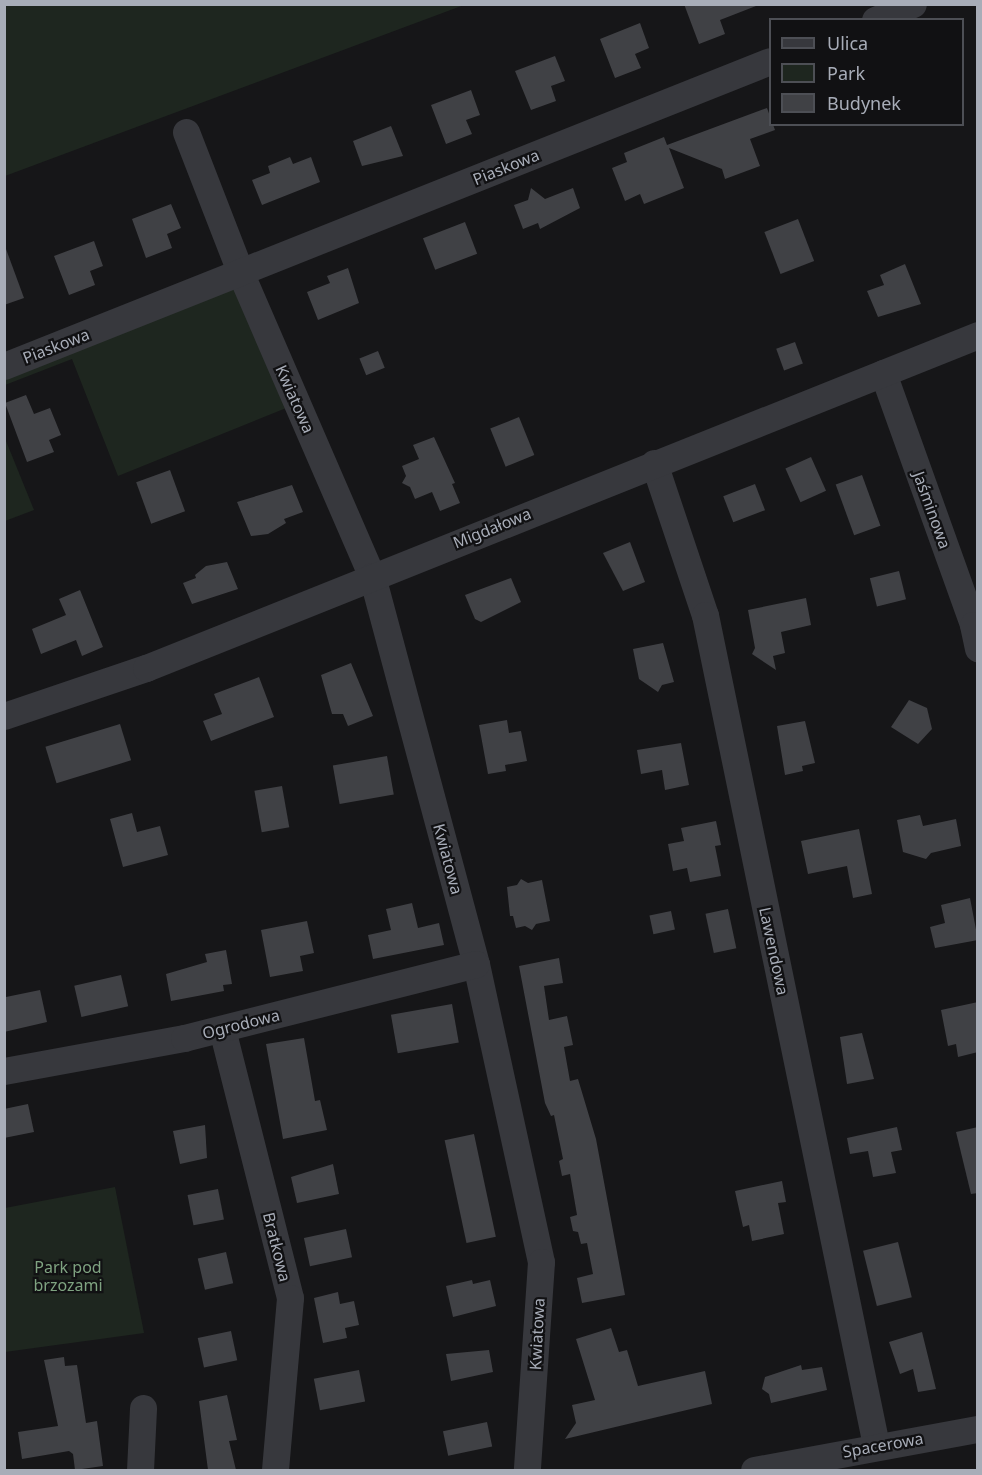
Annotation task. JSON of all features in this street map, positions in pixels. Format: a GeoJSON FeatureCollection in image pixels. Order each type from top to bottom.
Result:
{"type":"FeatureCollection","features":[{"type":"Feature","properties":{"kind":"street"},"geometry":{"type":"LineString","coordinates":[[880,18],[913,4]]}},
{"type":"Feature","properties":{"kind":"street","name":"Piaskowa"},"geometry":{"type":"LineString","coordinates":[[4,366],[241,274],[769,62]]}},
{"type":"Feature","properties":{"kind":"street"},"geometry":{"type":"LineString","coordinates":[[186,132],[241,274]]}},
{"type":"Feature","properties":{"kind":"street","name":"Kwiatowa"},"geometry":{"type":"LineString","coordinates":[[241,274],[372,576],[476,964],[541,1262],[527,1470]]}},
{"type":"Feature","properties":{"kind":"street","name":"Migdałowa"},"geometry":{"type":"LineString","coordinates":[[4,716],[146,668],[978,335]]}},
{"type":"Feature","properties":{"kind":"street","name":"Jaśminowa"},"geometry":{"type":"LineString","coordinates":[[883,373],[978,648]]}},
{"type":"Feature","properties":{"kind":"street","name":"Lawendowa"},"geometry":{"type":"LineString","coordinates":[[654,463],[705,615],[876,1445]]}},
{"type":"Feature","properties":{"kind":"street","name":"Ogrodowa"},"geometry":{"type":"LineString","coordinates":[[4,1071],[222,1029],[476,964]]}},
{"type":"Feature","properties":{"kind":"street","name":"Bratkowa"},"geometry":{"type":"LineString","coordinates":[[222,1029],[290,1298],[275,1470]]}},
{"type":"Feature","properties":{"kind":"street"},"geometry":{"type":"LineString","coordinates":[[140,1470],[143,1407]]}},
{"type":"Feature","properties":{"kind":"street","name":"Spacerowa"},"geometry":{"type":"LineString","coordinates":[[754,1470],[876,1445],[978,1429]]}},
{"type":"Feature","properties":{"kind":"green space"},"geometry":{"type":"Polygon","coordinates":[[[5,4],[464,4],[464,5],[5,176],[5,4]]]}},
{"type":"Feature","properties":{"kind":"green space"},"geometry":{"type":"Polygon","coordinates":[[[247,262],[306,400],[118,476],[72,359],[5,385],[5,353],[247,262]]]}},
{"type":"Feature","properties":{"kind":"green space"},"geometry":{"type":"Polygon","coordinates":[[[4,436],[34,510],[5,521],[4,521],[4,436]]]}},
{"type":"Feature","properties":{"kind":"green space","name":"Park pod brzozami"},"geometry":{"type":"Polygon","coordinates":[[[115,1187],[144,1333],[5,1352],[5,1208],[115,1187]]]}},
{"type":"Feature","properties":{"kind":"building"},"geometry":{"type":"Polygon","coordinates":[[[684,4],[756,4],[756,6],[720,20],[725,34],[699,44],[684,4]]]}},
{"type":"Feature","properties":{"kind":"building"},"geometry":{"type":"Polygon","coordinates":[[[640,23],[649,48],[635,54],[641,68],[615,78],[600,39],[640,23]]]}},
{"type":"Feature","properties":{"kind":"building"},"geometry":{"type":"Polygon","coordinates":[[[555,56],[565,81],[551,86],[556,101],[531,110],[515,71],[555,56]]]}},
{"type":"Feature","properties":{"kind":"building"},"geometry":{"type":"Polygon","coordinates":[[[471,90],[480,115],[466,120],[472,134],[446,144],[431,105],[471,90]]]}},
{"type":"Feature","properties":{"kind":"building"},"geometry":{"type":"Polygon","coordinates":[[[767,108],[769,126],[774,126],[775,130],[750,139],[760,166],[725,179],[722,169],[669,148],[684,188],[644,204],[640,194],[625,201],[612,168],[627,162],[624,153],[664,137],[667,145],[767,108]]]}},
{"type":"Feature","properties":{"kind":"building"},"geometry":{"type":"Polygon","coordinates":[[[391,126],[403,156],[362,166],[353,141],[391,126]]]}},
{"type":"Feature","properties":{"kind":"building"},"geometry":{"type":"Polygon","coordinates":[[[290,157],[293,164],[311,157],[320,182],[262,205],[252,180],[270,173],[268,166],[290,157]]]}},
{"type":"Feature","properties":{"kind":"building"},"geometry":{"type":"Polygon","coordinates":[[[531,188],[545,199],[573,188],[580,208],[540,229],[538,223],[523,229],[514,205],[528,200],[531,188]]]}},
{"type":"Feature","properties":{"kind":"building"},"geometry":{"type":"Polygon","coordinates":[[[171,204],[181,228],[167,234],[172,248],[146,258],[132,219],[171,204]]]}},
{"type":"Feature","properties":{"kind":"building"},"geometry":{"type":"Polygon","coordinates":[[[798,219],[814,261],[781,274],[764,232],[798,219]]]}},
{"type":"Feature","properties":{"kind":"building"},"geometry":{"type":"Polygon","coordinates":[[[465,222],[477,254],[435,270],[423,238],[465,222]]]}},
{"type":"Feature","properties":{"kind":"building"},"geometry":{"type":"Polygon","coordinates":[[[94,241],[103,266],[90,271],[95,285],[69,295],[54,256],[94,241]]]}},
{"type":"Feature","properties":{"kind":"building"},"geometry":{"type":"Polygon","coordinates":[[[6,249],[24,298],[4,305],[4,250],[6,249]]]}},
{"type":"Feature","properties":{"kind":"building"},"geometry":{"type":"Polygon","coordinates":[[[905,264],[921,304],[878,317],[867,291],[884,285],[880,275],[905,264]]]}},
{"type":"Feature","properties":{"kind":"building"},"geometry":{"type":"Polygon","coordinates":[[[348,268],[359,303],[318,320],[307,292],[330,283],[327,276],[348,268]]]}},
{"type":"Feature","properties":{"kind":"building"},"geometry":{"type":"Polygon","coordinates":[[[795,342],[803,364],[784,370],[776,349],[795,342]]]}},
{"type":"Feature","properties":{"kind":"building"},"geometry":{"type":"Polygon","coordinates":[[[378,351],[385,368],[366,375],[359,358],[378,351]]]}},
{"type":"Feature","properties":{"kind":"building"},"geometry":{"type":"Polygon","coordinates":[[[26,395],[34,414],[50,408],[61,435],[49,440],[54,452],[27,462],[5,403],[26,395]]]}},
{"type":"Feature","properties":{"kind":"building"},"geometry":{"type":"Polygon","coordinates":[[[519,417],[534,455],[506,467],[490,429],[519,417]]]}},
{"type":"Feature","properties":{"kind":"building"},"geometry":{"type":"Polygon","coordinates":[[[434,437],[455,483],[452,484],[460,503],[440,511],[432,492],[415,499],[410,487],[402,483],[406,476],[402,466],[419,459],[413,445],[434,437]]]}},
{"type":"Feature","properties":{"kind":"building"},"geometry":{"type":"Polygon","coordinates":[[[811,457],[826,491],[800,502],[785,468],[811,457]]]}},
{"type":"Feature","properties":{"kind":"building"},"geometry":{"type":"Polygon","coordinates":[[[170,470],[185,511],[151,524],[136,482],[170,470]]]}},
{"type":"Feature","properties":{"kind":"building"},"geometry":{"type":"Polygon","coordinates":[[[862,475],[880,526],[854,535],[836,485],[862,475]]]}},
{"type":"Feature","properties":{"kind":"building"},"geometry":{"type":"Polygon","coordinates":[[[755,484],[765,510],[733,522],[723,496],[755,484]]]}},
{"type":"Feature","properties":{"kind":"building"},"geometry":{"type":"Polygon","coordinates":[[[292,485],[303,512],[284,519],[286,523],[268,534],[251,536],[237,502],[292,485]]]}},
{"type":"Feature","properties":{"kind":"building"},"geometry":{"type":"Polygon","coordinates":[[[630,542],[645,582],[623,591],[603,553],[630,542]]]}},
{"type":"Feature","properties":{"kind":"building"},"geometry":{"type":"Polygon","coordinates":[[[227,562],[238,589],[192,604],[183,583],[196,578],[195,575],[206,566],[227,562]]]}},
{"type":"Feature","properties":{"kind":"building"},"geometry":{"type":"Polygon","coordinates":[[[899,571],[906,599],[877,606],[870,578],[899,571]]]}},
{"type":"Feature","properties":{"kind":"building"},"geometry":{"type":"Polygon","coordinates":[[[511,578],[521,602],[481,622],[475,619],[465,595],[511,578]]]}},
{"type":"Feature","properties":{"kind":"building"},"geometry":{"type":"Polygon","coordinates":[[[80,590],[103,647],[82,656],[76,640],[41,654],[32,629],[66,615],[59,599],[80,590]]]}},
{"type":"Feature","properties":{"kind":"building"},"geometry":{"type":"Polygon","coordinates":[[[806,598],[811,625],[781,632],[785,653],[773,656],[776,670],[752,654],[755,648],[748,610],[806,598]]]}},
{"type":"Feature","properties":{"kind":"building"},"geometry":{"type":"Polygon","coordinates":[[[663,643],[674,682],[662,685],[658,692],[639,679],[633,649],[663,643]]]}},
{"type":"Feature","properties":{"kind":"building"},"geometry":{"type":"Polygon","coordinates":[[[351,663],[373,716],[348,726],[343,714],[332,714],[321,675],[351,663]]]}},
{"type":"Feature","properties":{"kind":"building"},"geometry":{"type":"Polygon","coordinates":[[[259,677],[274,717],[211,741],[203,721],[222,714],[214,694],[259,677]]]}},
{"type":"Feature","properties":{"kind":"building"},"geometry":{"type":"Polygon","coordinates":[[[909,700],[927,708],[932,729],[918,744],[891,727],[909,700]]]}},
{"type":"Feature","properties":{"kind":"building"},"geometry":{"type":"Polygon","coordinates":[[[507,720],[509,733],[521,731],[527,761],[505,765],[506,771],[488,774],[479,725],[507,720]]]}},
{"type":"Feature","properties":{"kind":"building"},"geometry":{"type":"Polygon","coordinates":[[[805,721],[815,763],[802,766],[803,771],[785,775],[777,726],[805,721]]]}},
{"type":"Feature","properties":{"kind":"building"},"geometry":{"type":"Polygon","coordinates":[[[120,724],[131,760],[57,783],[45,747],[120,724]]]}},
{"type":"Feature","properties":{"kind":"building"},"geometry":{"type":"Polygon","coordinates":[[[681,743],[689,785],[665,790],[662,770],[641,774],[637,750],[681,743]]]}},
{"type":"Feature","properties":{"kind":"building"},"geometry":{"type":"Polygon","coordinates":[[[387,756],[394,794],[340,804],[333,766],[387,756]]]}},
{"type":"Feature","properties":{"kind":"building"},"geometry":{"type":"Polygon","coordinates":[[[282,786],[289,827],[262,832],[254,791],[282,786]]]}},
{"type":"Feature","properties":{"kind":"building"},"geometry":{"type":"Polygon","coordinates":[[[132,813],[137,832],[160,826],[168,855],[123,867],[110,819],[132,813]]]}},
{"type":"Feature","properties":{"kind":"building"},"geometry":{"type":"Polygon","coordinates":[[[920,815],[923,826],[956,819],[961,846],[931,853],[926,859],[903,852],[897,820],[920,815]]]}},
{"type":"Feature","properties":{"kind":"building"},"geometry":{"type":"Polygon","coordinates":[[[716,821],[721,845],[715,846],[721,876],[690,882],[687,868],[673,871],[668,844],[684,841],[681,828],[716,821]]]}},
{"type":"Feature","properties":{"kind":"building"},"geometry":{"type":"Polygon","coordinates":[[[859,829],[872,894],[853,898],[847,866],[808,874],[801,841],[859,829]]]}},
{"type":"Feature","properties":{"kind":"building"},"geometry":{"type":"Polygon","coordinates":[[[521,879],[528,883],[542,880],[550,921],[536,924],[532,930],[525,926],[516,928],[513,916],[510,916],[507,887],[517,885],[521,879]]]}},
{"type":"Feature","properties":{"kind":"building"},"geometry":{"type":"Polygon","coordinates":[[[970,898],[978,940],[935,948],[930,927],[945,923],[941,905],[970,898]]]}},
{"type":"Feature","properties":{"kind":"building"},"geometry":{"type":"Polygon","coordinates":[[[412,903],[418,928],[439,923],[444,945],[373,959],[368,935],[391,930],[386,909],[412,903]]]}},
{"type":"Feature","properties":{"kind":"building"},"geometry":{"type":"Polygon","coordinates":[[[728,909],[736,948],[714,953],[706,914],[728,909]]]}},
{"type":"Feature","properties":{"kind":"building"},"geometry":{"type":"Polygon","coordinates":[[[671,911],[675,930],[653,934],[649,916],[671,911]]]}},
{"type":"Feature","properties":{"kind":"building"},"geometry":{"type":"Polygon","coordinates":[[[307,921],[314,953],[300,956],[303,971],[270,977],[261,930],[307,921]]]}},
{"type":"Feature","properties":{"kind":"building"},"geometry":{"type":"Polygon","coordinates":[[[226,950],[232,984],[223,985],[224,991],[171,1001],[166,974],[207,962],[205,954],[226,950]]]}},
{"type":"Feature","properties":{"kind":"building"},"geometry":{"type":"Polygon","coordinates":[[[559,958],[563,983],[544,986],[549,1020],[567,1016],[573,1045],[564,1047],[570,1081],[578,1079],[596,1139],[625,1295],[582,1303],[577,1278],[593,1274],[587,1243],[581,1244],[578,1232],[573,1231],[570,1217],[577,1215],[570,1174],[562,1176],[559,1161],[563,1159],[554,1115],[551,1116],[545,1103],[519,966],[559,958]]]}},
{"type":"Feature","properties":{"kind":"building"},"geometry":{"type":"Polygon","coordinates":[[[121,975],[128,1006],[81,1017],[74,986],[121,975]]]}},
{"type":"Feature","properties":{"kind":"building"},"geometry":{"type":"Polygon","coordinates":[[[40,990],[47,1022],[4,1032],[6,997],[40,990]]]}},
{"type":"Feature","properties":{"kind":"building"},"geometry":{"type":"Polygon","coordinates":[[[978,1002],[978,1052],[958,1057],[956,1044],[948,1046],[941,1010],[978,1002]]]}},
{"type":"Feature","properties":{"kind":"building"},"geometry":{"type":"Polygon","coordinates":[[[452,1004],[459,1042],[398,1053],[391,1015],[452,1004]]]}},
{"type":"Feature","properties":{"kind":"building"},"geometry":{"type":"Polygon","coordinates":[[[862,1033],[874,1079],[847,1084],[840,1037],[862,1033]]]}},
{"type":"Feature","properties":{"kind":"building"},"geometry":{"type":"Polygon","coordinates":[[[304,1038],[315,1101],[320,1100],[327,1130],[283,1139],[266,1044],[304,1038]]]}},
{"type":"Feature","properties":{"kind":"building"},"geometry":{"type":"Polygon","coordinates":[[[28,1104],[34,1132],[4,1138],[4,1109],[28,1104]]]}},
{"type":"Feature","properties":{"kind":"building"},"geometry":{"type":"Polygon","coordinates":[[[205,1125],[207,1158],[180,1164],[173,1131],[205,1125]]]}},
{"type":"Feature","properties":{"kind":"building"},"geometry":{"type":"Polygon","coordinates":[[[897,1127],[902,1150],[891,1152],[896,1173],[873,1177],[868,1151],[850,1154],[847,1138],[897,1127]]]}},
{"type":"Feature","properties":{"kind":"building"},"geometry":{"type":"Polygon","coordinates":[[[978,1127],[978,1193],[971,1194],[956,1132],[978,1127]]]}},
{"type":"Feature","properties":{"kind":"building"},"geometry":{"type":"Polygon","coordinates":[[[474,1134],[496,1237],[466,1243],[445,1140],[474,1134]]]}},
{"type":"Feature","properties":{"kind":"building"},"geometry":{"type":"Polygon","coordinates":[[[333,1164],[339,1194],[297,1203],[291,1177],[333,1164]]]}},
{"type":"Feature","properties":{"kind":"building"},"geometry":{"type":"Polygon","coordinates":[[[782,1181],[786,1202],[778,1203],[784,1234],[752,1241],[749,1225],[743,1227],[735,1191],[782,1181]]]}},
{"type":"Feature","properties":{"kind":"building"},"geometry":{"type":"Polygon","coordinates":[[[218,1189],[224,1219],[193,1225],[188,1195],[218,1189]]]}},
{"type":"Feature","properties":{"kind":"building"},"geometry":{"type":"Polygon","coordinates":[[[346,1229],[352,1257],[310,1266],[304,1238],[346,1229]]]}},
{"type":"Feature","properties":{"kind":"building"},"geometry":{"type":"Polygon","coordinates":[[[898,1242],[912,1297],[877,1306],[863,1251],[898,1242]]]}},
{"type":"Feature","properties":{"kind":"building"},"geometry":{"type":"Polygon","coordinates":[[[226,1252],[233,1283],[205,1290],[198,1259],[226,1252]]]}},
{"type":"Feature","properties":{"kind":"building"},"geometry":{"type":"Polygon","coordinates":[[[472,1280],[473,1284],[490,1280],[496,1306],[453,1317],[446,1286],[472,1280]]]}},
{"type":"Feature","properties":{"kind":"building"},"geometry":{"type":"Polygon","coordinates":[[[338,1292],[340,1304],[354,1301],[359,1325],[345,1328],[347,1338],[323,1343],[314,1298],[338,1292]]]}},
{"type":"Feature","properties":{"kind":"building"},"geometry":{"type":"Polygon","coordinates":[[[611,1328],[619,1352],[627,1350],[638,1386],[705,1371],[712,1404],[565,1439],[576,1423],[572,1405],[595,1400],[576,1339],[611,1328]]]}},
{"type":"Feature","properties":{"kind":"building"},"geometry":{"type":"Polygon","coordinates":[[[231,1331],[237,1360],[204,1367],[198,1338],[231,1331]]]}},
{"type":"Feature","properties":{"kind":"building"},"geometry":{"type":"Polygon","coordinates":[[[922,1332],[936,1389],[918,1392],[913,1369],[900,1374],[889,1342],[922,1332]]]}},
{"type":"Feature","properties":{"kind":"building"},"geometry":{"type":"Polygon","coordinates":[[[489,1350],[493,1372],[451,1381],[446,1354],[489,1350]]]}},
{"type":"Feature","properties":{"kind":"building"},"geometry":{"type":"Polygon","coordinates":[[[64,1357],[65,1366],[77,1365],[86,1423],[97,1421],[103,1466],[75,1470],[73,1454],[69,1451],[22,1459],[18,1432],[58,1426],[44,1360],[64,1357]]]}},
{"type":"Feature","properties":{"kind":"building"},"geometry":{"type":"Polygon","coordinates":[[[801,1365],[802,1370],[822,1367],[827,1390],[771,1403],[769,1394],[762,1389],[765,1377],[801,1365]]]}},
{"type":"Feature","properties":{"kind":"building"},"geometry":{"type":"Polygon","coordinates":[[[359,1370],[365,1401],[320,1410],[314,1379],[359,1370]]]}},
{"type":"Feature","properties":{"kind":"building"},"geometry":{"type":"Polygon","coordinates":[[[227,1395],[237,1440],[229,1441],[236,1470],[208,1470],[199,1401],[227,1395]]]}},
{"type":"Feature","properties":{"kind":"building"},"geometry":{"type":"Polygon","coordinates":[[[487,1422],[492,1446],[448,1456],[443,1431],[487,1422]]]}}]}
